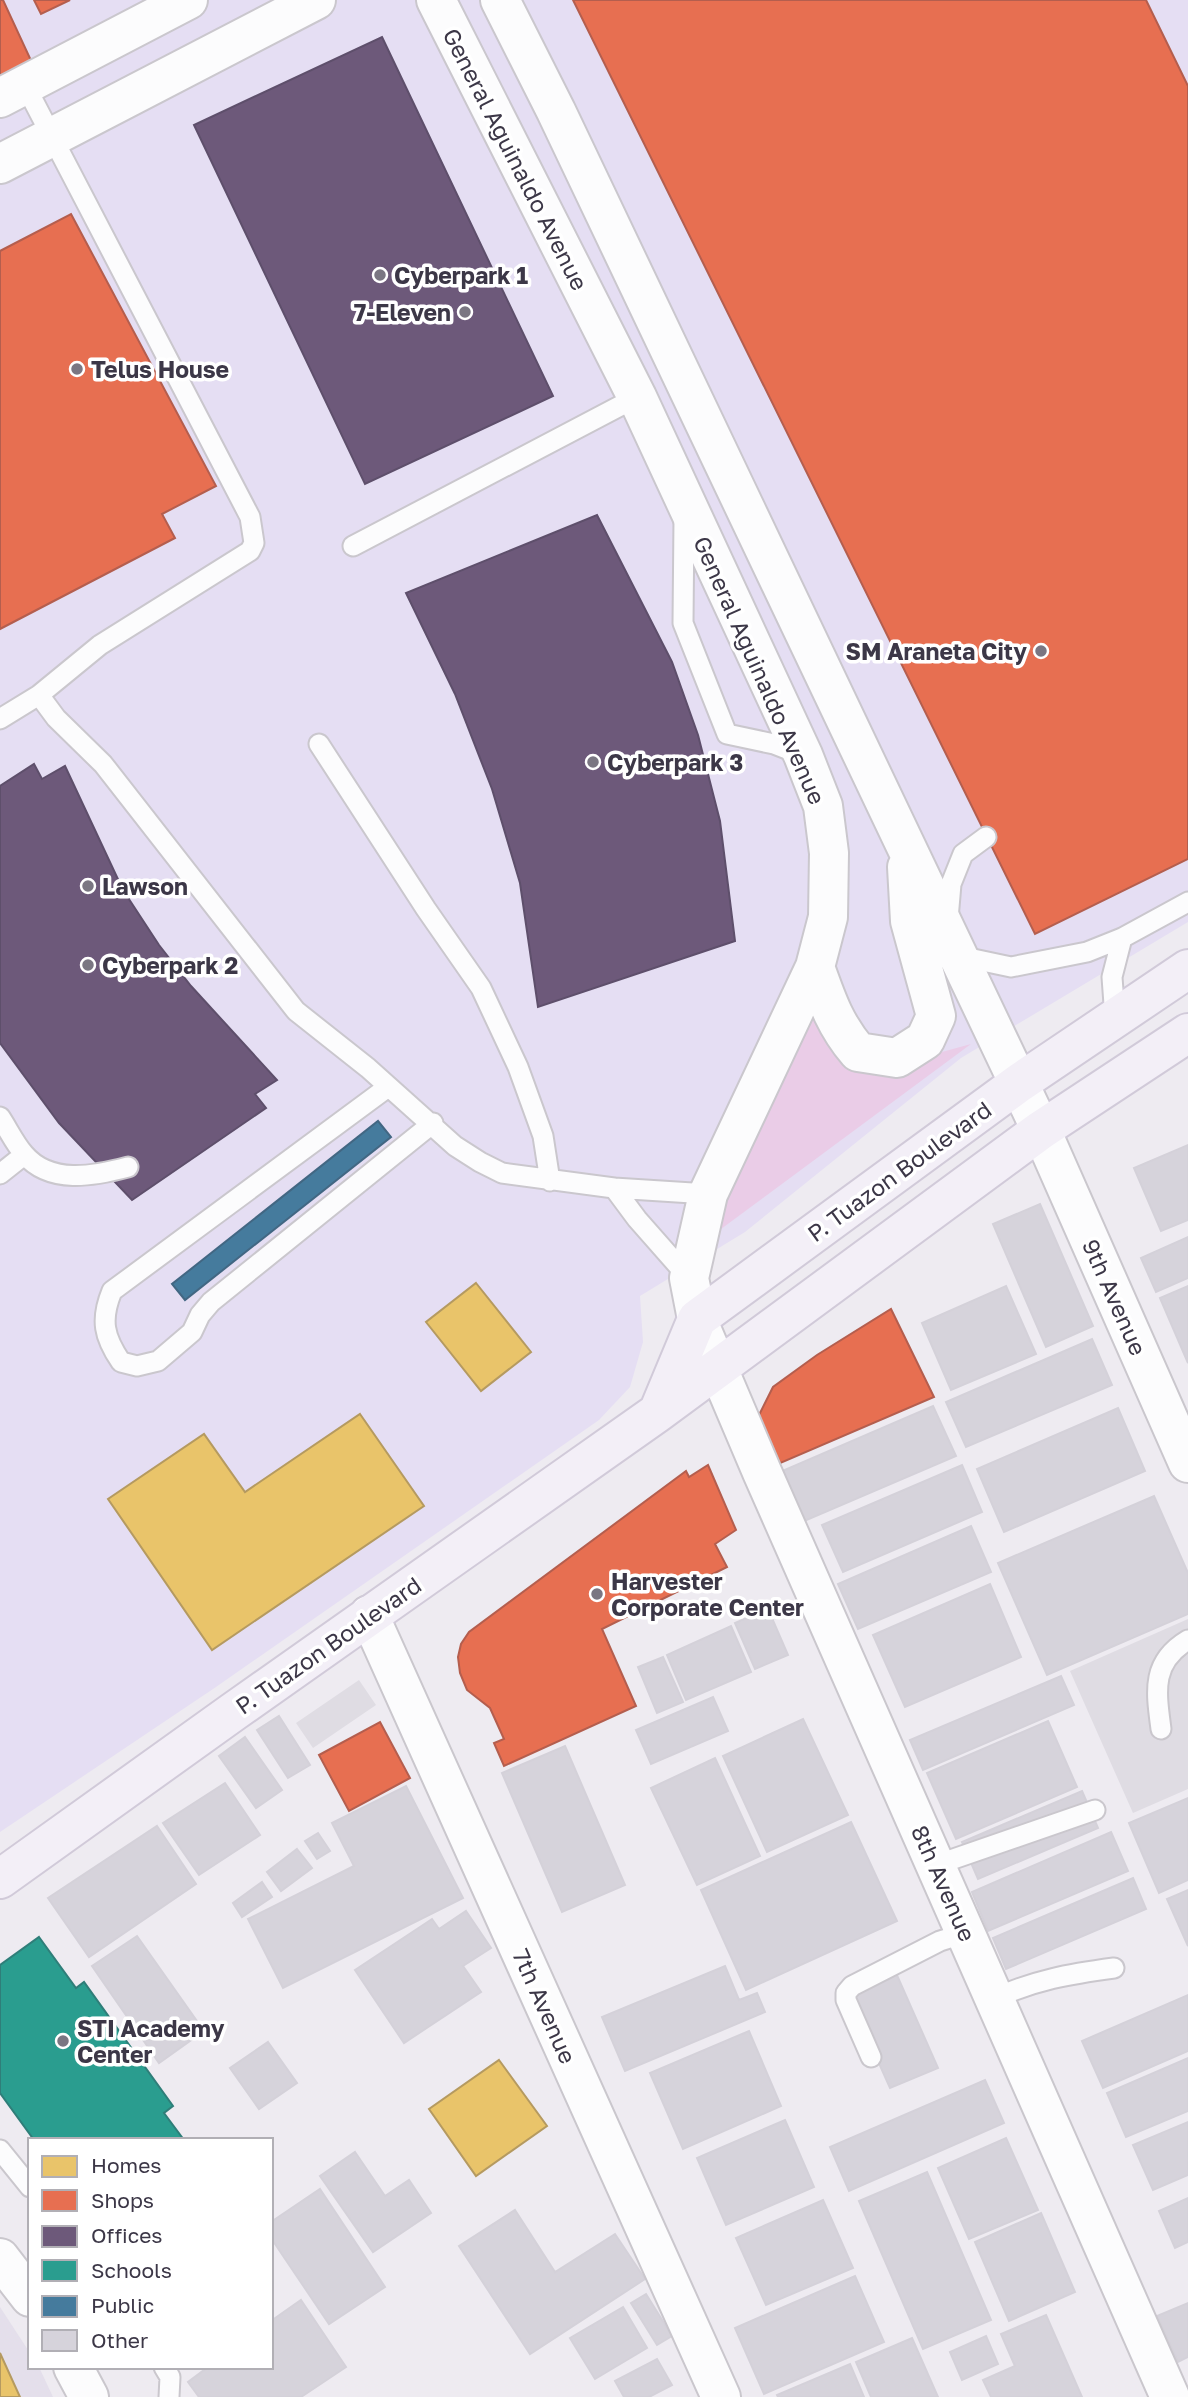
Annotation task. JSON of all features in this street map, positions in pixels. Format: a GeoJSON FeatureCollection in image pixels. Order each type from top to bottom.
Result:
{"type":"FeatureCollection","features":[{"type":"Feature","properties":{"kind":"main road","name":"P. Tuazon Boulevard"},"geometry":{"type":"LineString","coordinates":[[698,1319],[1019,1083],[1188,970]]}},
{"type":"Feature","properties":{"kind":"main road","name":"P. Tuazon Boulevard"},"geometry":{"type":"LineString","coordinates":[[0,1879],[657,1413],[1041,1130],[1188,1033]]}},
{"type":"Feature","properties":{"kind":"main road"},"geometry":{"type":"LineString","coordinates":[[657,1413],[698,1319]]}},
{"type":"Feature","properties":{"kind":"street"},"geometry":{"type":"LineString","coordinates":[[13,91],[188,0]]}},
{"type":"Feature","properties":{"kind":"street"},"geometry":{"type":"LineString","coordinates":[[0,164],[316,0]]}},
{"type":"Feature","properties":{"kind":"street","name":"General Aguinaldo Avenue"},"geometry":{"type":"LineString","coordinates":[[436,0],[637,397],[803,755],[823,806],[829,853],[828,917],[815,967],[708,1194],[690,1278],[698,1319],[717,1369]]}},
{"type":"Feature","properties":{"kind":"street"},"geometry":{"type":"LineString","coordinates":[[500,0],[556,111],[1041,1130]]}},
{"type":"Feature","properties":{"kind":"street"},"geometry":{"type":"LineString","coordinates":[[815,967],[841,1032],[858,1052],[897,1058],[925,1040],[936,1016],[911,921],[905,844]]}},
{"type":"Feature","properties":{"kind":"street","name":"9th Avenue"},"geometry":{"type":"LineString","coordinates":[[1041,1130],[1188,1463]]}},
{"type":"Feature","properties":{"kind":"street","name":"8th Avenue"},"geometry":{"type":"LineString","coordinates":[[717,1369],[1170,2397]]}},
{"type":"Feature","properties":{"kind":"street","name":"7th Avenue"},"geometry":{"type":"LineString","coordinates":[[369,1615],[721,2397]]}},
{"type":"Feature","properties":{"kind":"street"},"geometry":{"type":"LineString","coordinates":[[0,2258],[28,2294]]}},
{"type":"Feature","properties":{"kind":"street"},"geometry":{"type":"LineString","coordinates":[[74,2369],[89,2397]]}},
{"type":"Feature","properties":{"kind":"lane"},"geometry":{"type":"LineString","coordinates":[[0,719],[39,695],[100,645],[250,551],[254,543],[250,517],[52,137],[13,91]]}},
{"type":"Feature","properties":{"kind":"lane"},"geometry":{"type":"LineString","coordinates":[[353,546],[637,397]]}},
{"type":"Feature","properties":{"kind":"lane"},"geometry":{"type":"LineString","coordinates":[[685,499],[683,623],[726,734],[774,744],[803,755]]}},
{"type":"Feature","properties":{"kind":"lane"},"geometry":{"type":"LineString","coordinates":[[39,695],[56,718],[103,764],[296,1011],[368,1068],[456,1146],[502,1173],[614,1188],[708,1194]]}},
{"type":"Feature","properties":{"kind":"lane"},"geometry":{"type":"LineString","coordinates":[[319,744],[426,909],[481,988],[518,1067],[538,1125],[550,1181]]}},
{"type":"Feature","properties":{"kind":"lane"},"geometry":{"type":"LineString","coordinates":[[986,837],[963,854],[951,884],[953,945],[1011,967],[1087,952],[1122,938],[1188,902]]}},
{"type":"Feature","properties":{"kind":"lane"},"geometry":{"type":"LineString","coordinates":[[1115,1018],[1112,977],[1122,938]]}},
{"type":"Feature","properties":{"kind":"lane"},"geometry":{"type":"LineString","coordinates":[[388,1087],[112,1291],[105,1309],[105,1328],[111,1347],[121,1363],[138,1366],[159,1361],[192,1332],[200,1315],[211,1302],[433,1124]]}},
{"type":"Feature","properties":{"kind":"lane"},"geometry":{"type":"LineString","coordinates":[[0,1117],[24,1155],[39,1167],[61,1174],[98,1175],[128,1167]]}},
{"type":"Feature","properties":{"kind":"lane"},"geometry":{"type":"LineString","coordinates":[[0,1174],[24,1155]]}},
{"type":"Feature","properties":{"kind":"lane"},"geometry":{"type":"LineString","coordinates":[[614,1188],[637,1219],[690,1278]]}},
{"type":"Feature","properties":{"kind":"lane"},"geometry":{"type":"LineString","coordinates":[[1161,1729],[1156,1693],[1161,1670],[1172,1650],[1188,1640]]}},
{"type":"Feature","properties":{"kind":"lane"},"geometry":{"type":"LineString","coordinates":[[936,1865],[1095,1810]]}},
{"type":"Feature","properties":{"kind":"lane"},"geometry":{"type":"LineString","coordinates":[[871,2057],[846,2000],[846,1993],[852,1986],[940,1941],[966,1933]]}},
{"type":"Feature","properties":{"kind":"lane"},"geometry":{"type":"LineString","coordinates":[[993,1999],[1017,1988],[1056,1976],[1114,1968]]}},
{"type":"Feature","properties":{"kind":"lane"},"geometry":{"type":"LineString","coordinates":[[0,2150],[28,2185]]}},
{"type":"Feature","properties":{"kind":"lane"},"geometry":{"type":"LineString","coordinates":[[165,2369],[170,2377],[169,2397]]}},
{"type":"Feature","properties":{"kind":"shaded area"},"geometry":{"type":"Polygon","coordinates":[[[0,0],[1188,0],[1188,922],[961,1058],[745,1232],[640,1296],[643,1342],[630,1387],[599,1420],[216,1687],[0,1832],[0,0]]]}},
{"type":"Feature","properties":{"kind":"shaded area"},"geometry":{"type":"Polygon","coordinates":[[[812,1002],[873,1071],[971,1044],[717,1232],[730,1182],[812,1002]]]}},
{"type":"Feature","properties":{"kind":"shaded area"},"geometry":{"type":"Polygon","coordinates":[[[1188,1619],[1188,1789],[1133,1813],[1070,1671],[1188,1619]]]}},
{"type":"Feature","properties":{"kind":"shaded area"},"geometry":{"type":"Polygon","coordinates":[[[359,1680],[376,1705],[313,1748],[296,1723],[359,1680]]]}},
{"type":"Feature","properties":{"kind":"shaded area"},"geometry":{"type":"Polygon","coordinates":[[[0,2307],[28,2350],[28,2369],[40,2369],[53,2397],[0,2397],[0,2307]]]}},
{"type":"Feature","properties":{"kind":"building: Homes"},"geometry":{"type":"Polygon","coordinates":[[[476,1283],[531,1352],[481,1391],[426,1322],[476,1283]]]}},
{"type":"Feature","properties":{"kind":"building: Homes"},"geometry":{"type":"Polygon","coordinates":[[[360,1414],[424,1506],[212,1650],[108,1499],[204,1434],[245,1492],[360,1414]]]}},
{"type":"Feature","properties":{"kind":"building: Homes"},"geometry":{"type":"Polygon","coordinates":[[[499,2060],[547,2126],[476,2176],[429,2109],[499,2060]]]}},
{"type":"Feature","properties":{"kind":"building: Homes"},"geometry":{"type":"Polygon","coordinates":[[[0,2353],[20,2397],[0,2397],[0,2353]]]}},
{"type":"Feature","properties":{"kind":"building: Shops"},"geometry":{"type":"Polygon","coordinates":[[[0,0],[3,0],[34,67],[0,83],[0,0]]]}},
{"type":"Feature","properties":{"kind":"building: Shops"},"geometry":{"type":"Polygon","coordinates":[[[34,0],[70,0],[41,14],[34,0]]]}},
{"type":"Feature","properties":{"kind":"building: Shops","name":"SM Araneta City"},"geometry":{"type":"Polygon","coordinates":[[[573,0],[1146,0],[1188,86],[1188,859],[1035,934],[573,0]]]}},
{"type":"Feature","properties":{"kind":"building: Shops","name":"Telus House"},"geometry":{"type":"Polygon","coordinates":[[[71,214],[216,486],[162,514],[175,538],[0,629],[0,251],[71,214]]]}},
{"type":"Feature","properties":{"kind":"building: Shops"},"geometry":{"type":"Polygon","coordinates":[[[891,1309],[934,1397],[778,1464],[758,1417],[773,1387],[817,1355],[891,1309]]]}},
{"type":"Feature","properties":{"kind":"building: Shops","name":"Harvester Corporate Center"},"geometry":{"type":"Polygon","coordinates":[[[708,1465],[736,1530],[715,1544],[727,1567],[602,1629],[636,1706],[504,1766],[494,1743],[504,1739],[490,1708],[467,1690],[460,1673],[458,1657],[461,1644],[469,1632],[686,1471],[689,1477],[708,1465]]]}},
{"type":"Feature","properties":{"kind":"building: Shops"},"geometry":{"type":"Polygon","coordinates":[[[380,1722],[410,1778],[349,1811],[319,1755],[380,1722]]]}},
{"type":"Feature","properties":{"kind":"building: Offices","name":"Cyberpark 1"},"geometry":{"type":"Polygon","coordinates":[[[382,37],[553,396],[365,484],[194,125],[382,37]]]}},
{"type":"Feature","properties":{"kind":"building: Offices","name":"Cyberpark 3"},"geometry":{"type":"Polygon","coordinates":[[[597,515],[672,662],[698,735],[720,821],[735,941],[538,1007],[520,883],[492,789],[455,694],[406,593],[597,515]]]}},
{"type":"Feature","properties":{"kind":"building: Offices","name":"Cyberpark 2"},"geometry":{"type":"Polygon","coordinates":[[[34,764],[42,779],[65,766],[123,890],[159,945],[191,986],[277,1080],[255,1094],[266,1108],[132,1200],[59,1123],[0,1043],[0,786],[34,764]]]}},
{"type":"Feature","properties":{"kind":"building: Schools","name":"STI Academy Center"},"geometry":{"type":"Polygon","coordinates":[[[39,1937],[76,1988],[84,1982],[173,2106],[164,2113],[183,2138],[33,2138],[0,2093],[0,1965],[39,1937]]]}},
{"type":"Feature","properties":{"kind":"building: Public"},"geometry":{"type":"Polygon","coordinates":[[[378,1121],[391,1137],[185,1300],[172,1284],[378,1121]]]}},
{"type":"Feature","properties":{"kind":"building: Other"},"geometry":{"type":"Polygon","coordinates":[[[1188,1145],[1188,1220],[1161,1231],[1134,1168],[1188,1145]]]}},
{"type":"Feature","properties":{"kind":"building: Other"},"geometry":{"type":"Polygon","coordinates":[[[1040,1204],[1093,1326],[1046,1347],[993,1224],[1040,1204]]]}},
{"type":"Feature","properties":{"kind":"building: Other"},"geometry":{"type":"Polygon","coordinates":[[[1188,1237],[1188,1278],[1156,1292],[1141,1258],[1188,1237]]]}},
{"type":"Feature","properties":{"kind":"building: Other"},"geometry":{"type":"Polygon","coordinates":[[[1006,1286],[1036,1354],[951,1390],[922,1323],[1006,1286]]]}},
{"type":"Feature","properties":{"kind":"building: Other"},"geometry":{"type":"Polygon","coordinates":[[[1188,1286],[1188,1363],[1160,1298],[1188,1286]]]}},
{"type":"Feature","properties":{"kind":"building: Other"},"geometry":{"type":"Polygon","coordinates":[[[1092,1339],[1112,1385],[966,1447],[946,1402],[1092,1339]]]}},
{"type":"Feature","properties":{"kind":"building: Other"},"geometry":{"type":"Polygon","coordinates":[[[933,1406],[956,1456],[802,1522],[780,1472],[933,1406]]]}},
{"type":"Feature","properties":{"kind":"building: Other"},"geometry":{"type":"Polygon","coordinates":[[[1118,1408],[1145,1471],[1004,1532],[977,1469],[1118,1408]]]}},
{"type":"Feature","properties":{"kind":"building: Other"},"geometry":{"type":"Polygon","coordinates":[[[962,1465],[982,1512],[843,1572],[822,1525],[962,1465]]]}},
{"type":"Feature","properties":{"kind":"building: Other"},"geometry":{"type":"Polygon","coordinates":[[[1154,1496],[1188,1573],[1188,1614],[1047,1675],[998,1563],[1154,1496]]]}},
{"type":"Feature","properties":{"kind":"building: Other"},"geometry":{"type":"Polygon","coordinates":[[[971,1526],[991,1572],[858,1629],[838,1584],[971,1526]]]}},
{"type":"Feature","properties":{"kind":"building: Other"},"geometry":{"type":"Polygon","coordinates":[[[990,1584],[1021,1657],[905,1707],[873,1635],[990,1584]]]}},
{"type":"Feature","properties":{"kind":"building: Other"},"geometry":{"type":"Polygon","coordinates":[[[768,1609],[788,1655],[755,1669],[735,1623],[768,1609]]]}},
{"type":"Feature","properties":{"kind":"building: Other"},"geometry":{"type":"Polygon","coordinates":[[[731,1626],[751,1672],[686,1700],[667,1655],[731,1626]]]}},
{"type":"Feature","properties":{"kind":"building: Other"},"geometry":{"type":"Polygon","coordinates":[[[663,1657],[683,1702],[657,1713],[638,1667],[663,1657]]]}},
{"type":"Feature","properties":{"kind":"building: Other"},"geometry":{"type":"Polygon","coordinates":[[[1061,1676],[1074,1705],[923,1770],[910,1740],[1061,1676]]]}},
{"type":"Feature","properties":{"kind":"building: Other"},"geometry":{"type":"Polygon","coordinates":[[[713,1697],[728,1731],[651,1764],[636,1730],[713,1697]]]}},
{"type":"Feature","properties":{"kind":"building: Other"},"geometry":{"type":"Polygon","coordinates":[[[279,1716],[310,1765],[288,1778],[257,1730],[279,1716]]]}},
{"type":"Feature","properties":{"kind":"building: Other"},"geometry":{"type":"Polygon","coordinates":[[[803,1719],[848,1815],[767,1852],[723,1756],[803,1719]]]}},
{"type":"Feature","properties":{"kind":"building: Other"},"geometry":{"type":"Polygon","coordinates":[[[1048,1721],[1077,1787],[956,1839],[927,1773],[1048,1721]]]}},
{"type":"Feature","properties":{"kind":"building: Other"},"geometry":{"type":"Polygon","coordinates":[[[245,1737],[282,1790],[256,1808],[219,1756],[245,1737]]]}},
{"type":"Feature","properties":{"kind":"building: Other"},"geometry":{"type":"Polygon","coordinates":[[[565,1746],[625,1885],[562,1912],[502,1773],[565,1746]]]}},
{"type":"Feature","properties":{"kind":"building: Other"},"geometry":{"type":"Polygon","coordinates":[[[715,1758],[760,1856],[697,1885],[651,1788],[715,1758]]]}},
{"type":"Feature","properties":{"kind":"building: Other"},"geometry":{"type":"Polygon","coordinates":[[[225,1783],[260,1835],[199,1875],[163,1823],[225,1783]]]}},
{"type":"Feature","properties":{"kind":"building: Other"},"geometry":{"type":"Polygon","coordinates":[[[406,1786],[463,1898],[283,1988],[248,1919],[354,1866],[332,1823],[406,1786]]]}},
{"type":"Feature","properties":{"kind":"building: Other"},"geometry":{"type":"Polygon","coordinates":[[[1082,1791],[1098,1828],[978,1879],[962,1842],[1082,1791]]]}},
{"type":"Feature","properties":{"kind":"building: Other"},"geometry":{"type":"Polygon","coordinates":[[[1188,1798],[1188,1880],[1159,1893],[1129,1823],[1188,1798]]]}},
{"type":"Feature","properties":{"kind":"building: Other"},"geometry":{"type":"Polygon","coordinates":[[[851,1822],[897,1921],[746,1990],[701,1890],[851,1822]]]}},
{"type":"Feature","properties":{"kind":"building: Other"},"geometry":{"type":"Polygon","coordinates":[[[157,1826],[196,1884],[89,1957],[48,1898],[157,1826]]]}},
{"type":"Feature","properties":{"kind":"building: Other"},"geometry":{"type":"Polygon","coordinates":[[[1111,1832],[1128,1871],[988,1931],[972,1892],[1111,1832]]]}},
{"type":"Feature","properties":{"kind":"building: Other"},"geometry":{"type":"Polygon","coordinates":[[[318,1833],[330,1851],[317,1859],[305,1841],[318,1833]]]}},
{"type":"Feature","properties":{"kind":"building: Other"},"geometry":{"type":"Polygon","coordinates":[[[297,1849],[312,1868],[281,1891],[267,1872],[297,1849]]]}},
{"type":"Feature","properties":{"kind":"building: Other"},"geometry":{"type":"Polygon","coordinates":[[[1133,1878],[1146,1909],[1006,1969],[993,1938],[1133,1878]]]}},
{"type":"Feature","properties":{"kind":"building: Other"},"geometry":{"type":"Polygon","coordinates":[[[262,1882],[272,1897],[242,1917],[233,1903],[262,1882]]]}},
{"type":"Feature","properties":{"kind":"building: Other"},"geometry":{"type":"Polygon","coordinates":[[[1188,1890],[1188,1946],[1167,1899],[1188,1890]]]}},
{"type":"Feature","properties":{"kind":"building: Other"},"geometry":{"type":"Polygon","coordinates":[[[466,1911],[491,1948],[463,1966],[481,1992],[404,2043],[355,1970],[432,1919],[439,1929],[466,1911]]]}},
{"type":"Feature","properties":{"kind":"building: Other"},"geometry":{"type":"Polygon","coordinates":[[[137,1936],[204,2031],[159,2063],[92,1966],[137,1936]]]}},
{"type":"Feature","properties":{"kind":"building: Other"},"geometry":{"type":"Polygon","coordinates":[[[725,1966],[739,2000],[757,1993],[765,2012],[625,2071],[602,2017],[725,1966]]]}},
{"type":"Feature","properties":{"kind":"building: Other"},"geometry":{"type":"Polygon","coordinates":[[[896,1973],[938,2068],[890,2088],[848,1994],[896,1973]]]}},
{"type":"Feature","properties":{"kind":"building: Other"},"geometry":{"type":"Polygon","coordinates":[[[1188,1995],[1188,2051],[1103,2088],[1082,2041],[1188,1995]]]}},
{"type":"Feature","properties":{"kind":"building: Other"},"geometry":{"type":"Polygon","coordinates":[[[749,2031],[781,2106],[683,2149],[650,2073],[749,2031]]]}},
{"type":"Feature","properties":{"kind":"building: Other"},"geometry":{"type":"Polygon","coordinates":[[[268,2042],[297,2083],[259,2109],[230,2068],[268,2042]]]}},
{"type":"Feature","properties":{"kind":"building: Other"},"geometry":{"type":"Polygon","coordinates":[[[1188,2058],[1188,2111],[1126,2137],[1107,2093],[1188,2058]]]}},
{"type":"Feature","properties":{"kind":"building: Other"},"geometry":{"type":"Polygon","coordinates":[[[985,2080],[1004,2123],[849,2191],[830,2147],[985,2080]]]}},
{"type":"Feature","properties":{"kind":"building: Other"},"geometry":{"type":"Polygon","coordinates":[[[785,2120],[814,2187],[726,2225],[697,2158],[785,2120]]]}},
{"type":"Feature","properties":{"kind":"building: Other"},"geometry":{"type":"Polygon","coordinates":[[[1188,2122],[1188,2175],[1153,2190],[1133,2145],[1188,2122]]]}},
{"type":"Feature","properties":{"kind":"building: Other"},"geometry":{"type":"Polygon","coordinates":[[[1006,2138],[1038,2210],[969,2239],[938,2168],[1006,2138]]]}},
{"type":"Feature","properties":{"kind":"building: Other"},"geometry":{"type":"Polygon","coordinates":[[[355,2152],[385,2196],[409,2180],[431,2213],[373,2252],[320,2176],[355,2152]]]}},
{"type":"Feature","properties":{"kind":"building: Other"},"geometry":{"type":"Polygon","coordinates":[[[927,2172],[991,2320],[923,2349],[859,2201],[927,2172]]]}},
{"type":"Feature","properties":{"kind":"building: Other"},"geometry":{"type":"Polygon","coordinates":[[[320,2189],[385,2287],[329,2324],[273,2241],[273,2221],[320,2189]]]}},
{"type":"Feature","properties":{"kind":"building: Other"},"geometry":{"type":"Polygon","coordinates":[[[1188,2198],[1188,2242],[1175,2248],[1159,2211],[1188,2198]]]}},
{"type":"Feature","properties":{"kind":"building: Other"},"geometry":{"type":"Polygon","coordinates":[[[823,2200],[853,2268],[766,2305],[736,2238],[823,2200]]]}},
{"type":"Feature","properties":{"kind":"building: Other"},"geometry":{"type":"Polygon","coordinates":[[[515,2210],[555,2272],[615,2234],[645,2279],[530,2354],[459,2246],[515,2210]]]}},
{"type":"Feature","properties":{"kind":"building: Other"},"geometry":{"type":"Polygon","coordinates":[[[1041,2213],[1075,2292],[1009,2321],[975,2242],[1041,2213]]]}},
{"type":"Feature","properties":{"kind":"building: Other"},"geometry":{"type":"Polygon","coordinates":[[[855,2276],[884,2342],[764,2394],[735,2328],[855,2276]]]}},
{"type":"Feature","properties":{"kind":"building: Other"},"geometry":{"type":"Polygon","coordinates":[[[646,2294],[672,2336],[657,2345],[631,2303],[646,2294]]]}},
{"type":"Feature","properties":{"kind":"building: Other"},"geometry":{"type":"Polygon","coordinates":[[[301,2300],[346,2367],[301,2397],[199,2397],[188,2382],[205,2369],[273,2369],[273,2320],[301,2300]]]}},
{"type":"Feature","properties":{"kind":"building: Other"},"geometry":{"type":"Polygon","coordinates":[[[1188,2303],[1188,2357],[1178,2362],[1157,2316],[1188,2303]]]}},
{"type":"Feature","properties":{"kind":"building: Other"},"geometry":{"type":"Polygon","coordinates":[[[623,2307],[647,2348],[595,2379],[570,2338],[623,2307]]]}},
{"type":"Feature","properties":{"kind":"building: Other"},"geometry":{"type":"Polygon","coordinates":[[[1046,2315],[1082,2397],[991,2397],[983,2380],[1015,2366],[1001,2334],[1046,2315]]]}},
{"type":"Feature","properties":{"kind":"building: Other"},"geometry":{"type":"Polygon","coordinates":[[[986,2336],[998,2364],[962,2380],[950,2352],[986,2336]]]}},
{"type":"Feature","properties":{"kind":"building: Other"},"geometry":{"type":"Polygon","coordinates":[[[912,2338],[938,2397],[871,2397],[856,2362],[912,2338]]]}},
{"type":"Feature","properties":{"kind":"building: Other"},"geometry":{"type":"Polygon","coordinates":[[[657,2359],[672,2385],[649,2397],[624,2397],[615,2381],[657,2359]]]}},
{"type":"Feature","properties":{"kind":"building: Other"},"geometry":{"type":"Polygon","coordinates":[[[850,2364],[864,2397],[777,2395],[850,2364]]]}},
{"type":"Feature","properties":{"kind":"place","name":"Cyberpark 1"},"geometry":{"type":"Point","coordinates":[380,275]}},
{"type":"Feature","properties":{"kind":"place","name":"7-Eleven"},"geometry":{"type":"Point","coordinates":[465,312]}},
{"type":"Feature","properties":{"kind":"place","name":"Telus House"},"geometry":{"type":"Point","coordinates":[77,369]}},
{"type":"Feature","properties":{"kind":"place","name":"SM Araneta City"},"geometry":{"type":"Point","coordinates":[1041,651]}},
{"type":"Feature","properties":{"kind":"place","name":"Cyberpark 3"},"geometry":{"type":"Point","coordinates":[593,762]}},
{"type":"Feature","properties":{"kind":"place","name":"Lawson"},"geometry":{"type":"Point","coordinates":[88,886]}},
{"type":"Feature","properties":{"kind":"place","name":"Cyberpark 2"},"geometry":{"type":"Point","coordinates":[88,965]}},
{"type":"Feature","properties":{"kind":"place","name":"Harvester Corporate Center"},"geometry":{"type":"Point","coordinates":[597,1594]}},
{"type":"Feature","properties":{"kind":"place","name":"STI Academy Center"},"geometry":{"type":"Point","coordinates":[63,2041]}}]}
